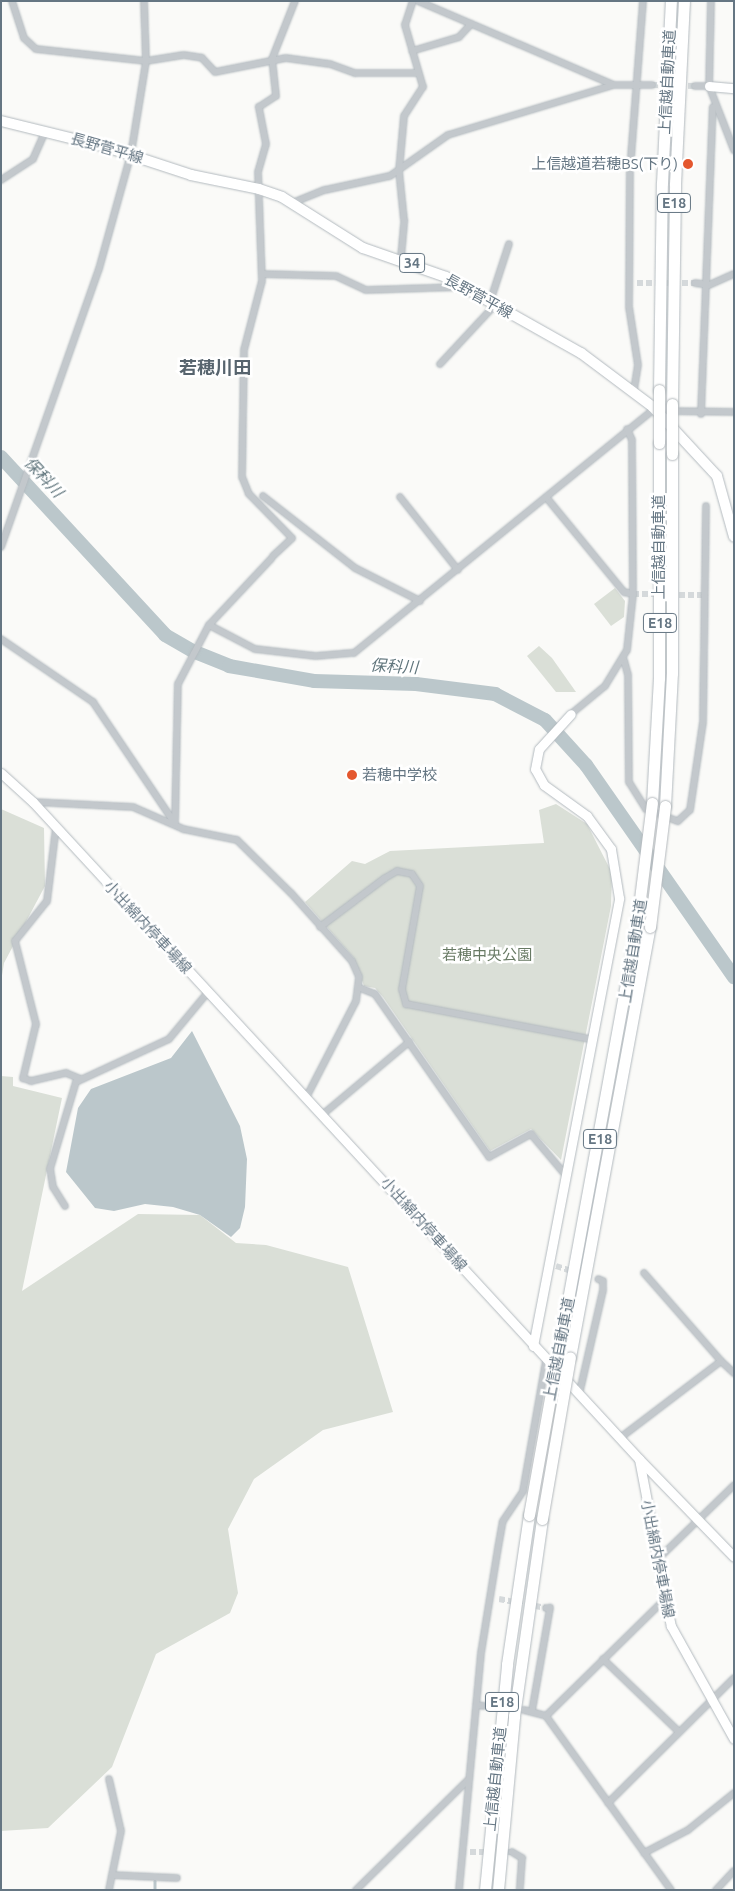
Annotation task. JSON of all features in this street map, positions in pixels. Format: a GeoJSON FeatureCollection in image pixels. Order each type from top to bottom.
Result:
{"type":"FeatureCollection","features":[{"type":"Feature","properties":{"kind":"highway","name":"上信越自動車道"},"geometry":{"type":"LineString","coordinates":[[485,1890],[506,1674],[529,1515],[637,923],[652,803],[659,678],[658,443],[661,210],[671,1]]}},
{"type":"Feature","properties":{"kind":"highway","name":"上信越自動車道"},"geometry":{"type":"LineString","coordinates":[[498,1890],[515,1708],[542,1519],[570,1357],[650,927],[665,806],[672,674],[672,404],[675,184],[684,1]]}},
{"type":"Feature","properties":{"kind":"main road"},"geometry":{"type":"LineString","coordinates":[[709,86],[734,88]]}},
{"type":"Feature","properties":{"kind":"main road","name":"長野菅平線"},"geometry":{"type":"LineString","coordinates":[[1,121],[130,154],[191,175],[259,189],[292,202],[363,248],[401,258],[464,287],[493,303],[581,353],[634,390],[653,407],[717,476],[734,537]]}},
{"type":"Feature","properties":{"kind":"main road"},"geometry":{"type":"LineString","coordinates":[[533,1346],[552,1266],[564,1172],[619,898],[617,871],[611,849],[587,816],[538,777],[535,758],[539,749],[571,714]]}},
{"type":"Feature","properties":{"kind":"main road","name":"小出綿内停車場線"},"geometry":{"type":"LineString","coordinates":[[1,773],[33,802],[546,1361],[639,1458],[664,1600],[682,1652],[734,1739]]}},
{"type":"Feature","properties":{"kind":"main road"},"geometry":{"type":"LineString","coordinates":[[639,1458],[734,1556]]}},
{"type":"Feature","properties":{"kind":"street"},"geometry":{"type":"LineString","coordinates":[[12,1],[24,38],[36,49],[146,61],[184,55],[202,58],[215,72],[272,59],[330,64],[355,73],[418,73]]}},
{"type":"Feature","properties":{"kind":"street"},"geometry":{"type":"LineString","coordinates":[[175,823],[176,710],[186,664],[209,625],[292,538],[249,494],[240,461],[244,350],[262,274],[259,189],[266,144],[259,106],[276,96],[272,59],[296,1]]}},
{"type":"Feature","properties":{"kind":"street"},"geometry":{"type":"LineString","coordinates":[[401,258],[404,220],[399,171],[404,116],[423,88],[405,25],[413,1]]}},
{"type":"Feature","properties":{"kind":"street"},"geometry":{"type":"LineString","coordinates":[[418,1],[614,85]]}},
{"type":"Feature","properties":{"kind":"street"},"geometry":{"type":"LineString","coordinates":[[701,414],[709,285],[713,107],[709,86],[711,1]]}},
{"type":"Feature","properties":{"kind":"street"},"geometry":{"type":"LineString","coordinates":[[1,547],[99,269],[130,154],[146,61],[146,2]]}},
{"type":"Feature","properties":{"kind":"street"},"geometry":{"type":"LineString","coordinates":[[634,390],[638,365],[629,307],[634,283],[630,170],[643,2]]}},
{"type":"Feature","properties":{"kind":"street"},"geometry":{"type":"LineString","coordinates":[[412,51],[459,37],[471,24]]}},
{"type":"Feature","properties":{"kind":"street"},"geometry":{"type":"LineString","coordinates":[[292,202],[399,171],[448,135],[614,85],[652,85]]}},
{"type":"Feature","properties":{"kind":"street"},"geometry":{"type":"LineString","coordinates":[[695,86],[709,86]]}},
{"type":"Feature","properties":{"kind":"street"},"geometry":{"type":"LineString","coordinates":[[713,107],[734,150]]}},
{"type":"Feature","properties":{"kind":"street"},"geometry":{"type":"LineString","coordinates":[[1,180],[33,159],[45,132]]}},
{"type":"Feature","properties":{"kind":"street"},"geometry":{"type":"LineString","coordinates":[[440,364],[493,303],[509,244]]}},
{"type":"Feature","properties":{"kind":"street"},"geometry":{"type":"LineString","coordinates":[[262,274],[336,276],[366,290],[464,287]]}},
{"type":"Feature","properties":{"kind":"street"},"geometry":{"type":"LineString","coordinates":[[695,283],[709,285],[734,274]]}},
{"type":"Feature","properties":{"kind":"street"},"geometry":{"type":"LineString","coordinates":[[209,625],[255,649],[343,657],[420,601],[653,407],[682,414],[734,412]]}},
{"type":"Feature","properties":{"kind":"street"},"geometry":{"type":"LineString","coordinates":[[627,429],[632,440],[633,594],[624,660],[628,675],[629,782],[646,809],[678,821],[690,810],[703,722],[706,506]]}},
{"type":"Feature","properties":{"kind":"street"},"geometry":{"type":"LineString","coordinates":[[263,496],[355,568],[420,601]]}},
{"type":"Feature","properties":{"kind":"street"},"geometry":{"type":"LineString","coordinates":[[400,497],[458,570]]}},
{"type":"Feature","properties":{"kind":"street"},"geometry":{"type":"LineString","coordinates":[[546,497],[624,592],[633,594]]}},
{"type":"Feature","properties":{"kind":"street"},"geometry":{"type":"LineString","coordinates":[[1,639],[93,702],[175,823]]}},
{"type":"Feature","properties":{"kind":"street"},"geometry":{"type":"LineString","coordinates":[[571,714],[605,686],[624,660]]}},
{"type":"Feature","properties":{"kind":"street"},"geometry":{"type":"LineString","coordinates":[[33,802],[133,807],[175,823],[183,829],[237,840],[352,961],[360,988],[306,1098]]}},
{"type":"Feature","properties":{"kind":"street"},"geometry":{"type":"LineString","coordinates":[[56,827],[47,901],[15,941],[36,1024],[23,1078],[31,1081],[66,1073],[81,1079]]}},
{"type":"Feature","properties":{"kind":"street"},"geometry":{"type":"LineString","coordinates":[[320,927],[385,878],[397,872],[412,874],[420,886],[402,989],[406,1004],[590,1039]]}},
{"type":"Feature","properties":{"kind":"street"},"geometry":{"type":"LineString","coordinates":[[360,988],[376,994],[489,1157],[531,1134],[564,1172]]}},
{"type":"Feature","properties":{"kind":"street"},"geometry":{"type":"LineString","coordinates":[[65,1206],[53,1188],[50,1169],[73,1089],[81,1079],[169,1039],[208,992]]}},
{"type":"Feature","properties":{"kind":"street"},"geometry":{"type":"LineString","coordinates":[[322,1115],[409,1042]]}},
{"type":"Feature","properties":{"kind":"street"},"geometry":{"type":"LineString","coordinates":[[644,1273],[721,1361],[734,1373]]}},
{"type":"Feature","properties":{"kind":"street"},"geometry":{"type":"LineString","coordinates":[[580,1395],[603,1290],[604,1281],[598,1279]]}},
{"type":"Feature","properties":{"kind":"street"},"geometry":{"type":"LineString","coordinates":[[459,1890],[476,1705],[495,1598],[503,1521],[523,1491],[546,1361]]}},
{"type":"Feature","properties":{"kind":"street"},"geometry":{"type":"LineString","coordinates":[[620,1438],[721,1361]]}},
{"type":"Feature","properties":{"kind":"street"},"geometry":{"type":"LineString","coordinates":[[657,1561],[734,1485]]}},
{"type":"Feature","properties":{"kind":"street"},"geometry":{"type":"LineString","coordinates":[[546,1716],[664,1600]]}},
{"type":"Feature","properties":{"kind":"street"},"geometry":{"type":"LineString","coordinates":[[532,1711],[550,1608],[546,1608]]}},
{"type":"Feature","properties":{"kind":"street"},"geometry":{"type":"LineString","coordinates":[[603,1659],[680,1732]]}},
{"type":"Feature","properties":{"kind":"street"},"geometry":{"type":"LineString","coordinates":[[608,1803],[734,1678]]}},
{"type":"Feature","properties":{"kind":"street"},"geometry":{"type":"LineString","coordinates":[[476,1705],[484,1706]]}},
{"type":"Feature","properties":{"kind":"street"},"geometry":{"type":"LineString","coordinates":[[524,1710],[546,1716],[671,1890]]}},
{"type":"Feature","properties":{"kind":"street"},"geometry":{"type":"LineString","coordinates":[[109,1890],[121,1831],[110,1780]]}},
{"type":"Feature","properties":{"kind":"street"},"geometry":{"type":"LineString","coordinates":[[356,1890],[468,1780]]}},
{"type":"Feature","properties":{"kind":"street"},"geometry":{"type":"LineString","coordinates":[[644,1853],[688,1830],[734,1793]]}},
{"type":"Feature","properties":{"kind":"street"},"geometry":{"type":"LineString","coordinates":[[463,1851],[470,1852]]}},
{"type":"Feature","properties":{"kind":"street"},"geometry":{"type":"LineString","coordinates":[[512,1852],[522,1858],[520,1890]]}},
{"type":"Feature","properties":{"kind":"street"},"geometry":{"type":"LineString","coordinates":[[716,1890],[734,1871]]}},
{"type":"Feature","properties":{"kind":"street"},"geometry":{"type":"LineString","coordinates":[[112,1875],[177,1878]]}},
{"type":"Feature","properties":{"kind":"green space"},"geometry":{"type":"Polygon","coordinates":[[[615,588],[625,601],[624,617],[611,626],[594,604],[615,588]]]}},
{"type":"Feature","properties":{"kind":"green space"},"geometry":{"type":"Polygon","coordinates":[[[539,646],[552,658],[576,692],[556,692],[527,656],[539,646]]]}},
{"type":"Feature","properties":{"kind":"green space","name":"若穂中央公園"},"geometry":{"type":"Polygon","coordinates":[[[556,804],[587,824],[612,873],[611,906],[561,1160],[531,1129],[490,1151],[383,997],[375,988],[364,986],[354,958],[305,902],[352,861],[365,864],[390,851],[544,843],[539,810],[556,804]]]}},
{"type":"Feature","properties":{"kind":"green space"},"geometry":{"type":"Polygon","coordinates":[[[1,809],[44,828],[45,886],[4,963],[1,982],[1,809]]]}},
{"type":"Feature","properties":{"kind":"green space"},"geometry":{"type":"Polygon","coordinates":[[[1,1076],[13,1077],[13,1086],[62,1098],[22,1291],[138,1214],[200,1215],[236,1243],[266,1245],[348,1267],[393,1412],[323,1430],[254,1479],[228,1529],[238,1593],[230,1613],[156,1654],[112,1767],[48,1828],[1,1831],[1,1076]]]}},
{"type":"Feature","properties":{"kind":"shaded area"},"geometry":{"type":"Polygon","coordinates":[[[192,1031],[240,1126],[247,1159],[245,1207],[240,1228],[231,1237],[200,1215],[173,1207],[145,1204],[114,1211],[95,1208],[66,1172],[78,1108],[91,1089],[171,1058],[192,1031]]]}},
{"type":"Feature","properties":{"kind":"waterway","name":"保科川"},"geometry":{"type":"LineString","coordinates":[[1,457],[165,635],[195,652],[229,666],[314,681],[416,684],[495,694],[545,720],[586,765],[734,977]]}},
{"type":"Feature","properties":{"kind":"waterway"},"geometry":{"type":"LineString","coordinates":[[155,1881],[155,1890]]}},
{"type":"Feature","properties":{"kind":"tunnel"},"geometry":{"type":"LineString","coordinates":[[652,85],[695,86]]}},
{"type":"Feature","properties":{"kind":"tunnel"},"geometry":{"type":"LineString","coordinates":[[637,283],[695,283]]}},
{"type":"Feature","properties":{"kind":"tunnel"},"geometry":{"type":"LineString","coordinates":[[633,594],[660,594]]}},
{"type":"Feature","properties":{"kind":"tunnel"},"geometry":{"type":"LineString","coordinates":[[670,595],[704,595]]}},
{"type":"Feature","properties":{"kind":"tunnel"},"geometry":{"type":"LineString","coordinates":[[556,1266],[575,1272]]}},
{"type":"Feature","properties":{"kind":"tunnel"},"geometry":{"type":"LineString","coordinates":[[499,1599],[546,1608]]}},
{"type":"Feature","properties":{"kind":"tunnel"},"geometry":{"type":"LineString","coordinates":[[484,1706],[518,1709]]}},
{"type":"Feature","properties":{"kind":"tunnel"},"geometry":{"type":"LineString","coordinates":[[470,1852],[512,1852]]}},
{"type":"Feature","properties":{"kind":"place","name":"上信越道若穂BS(下り)"},"geometry":{"type":"Point","coordinates":[688,164]}},
{"type":"Feature","properties":{"kind":"place","name":"若穂中学校"},"geometry":{"type":"Point","coordinates":[352,775]}},
{"type":"Feature","properties":{"kind":"district","name":"若穂川田"},"geometry":{"type":"Point","coordinates":[215,367]}}]}
